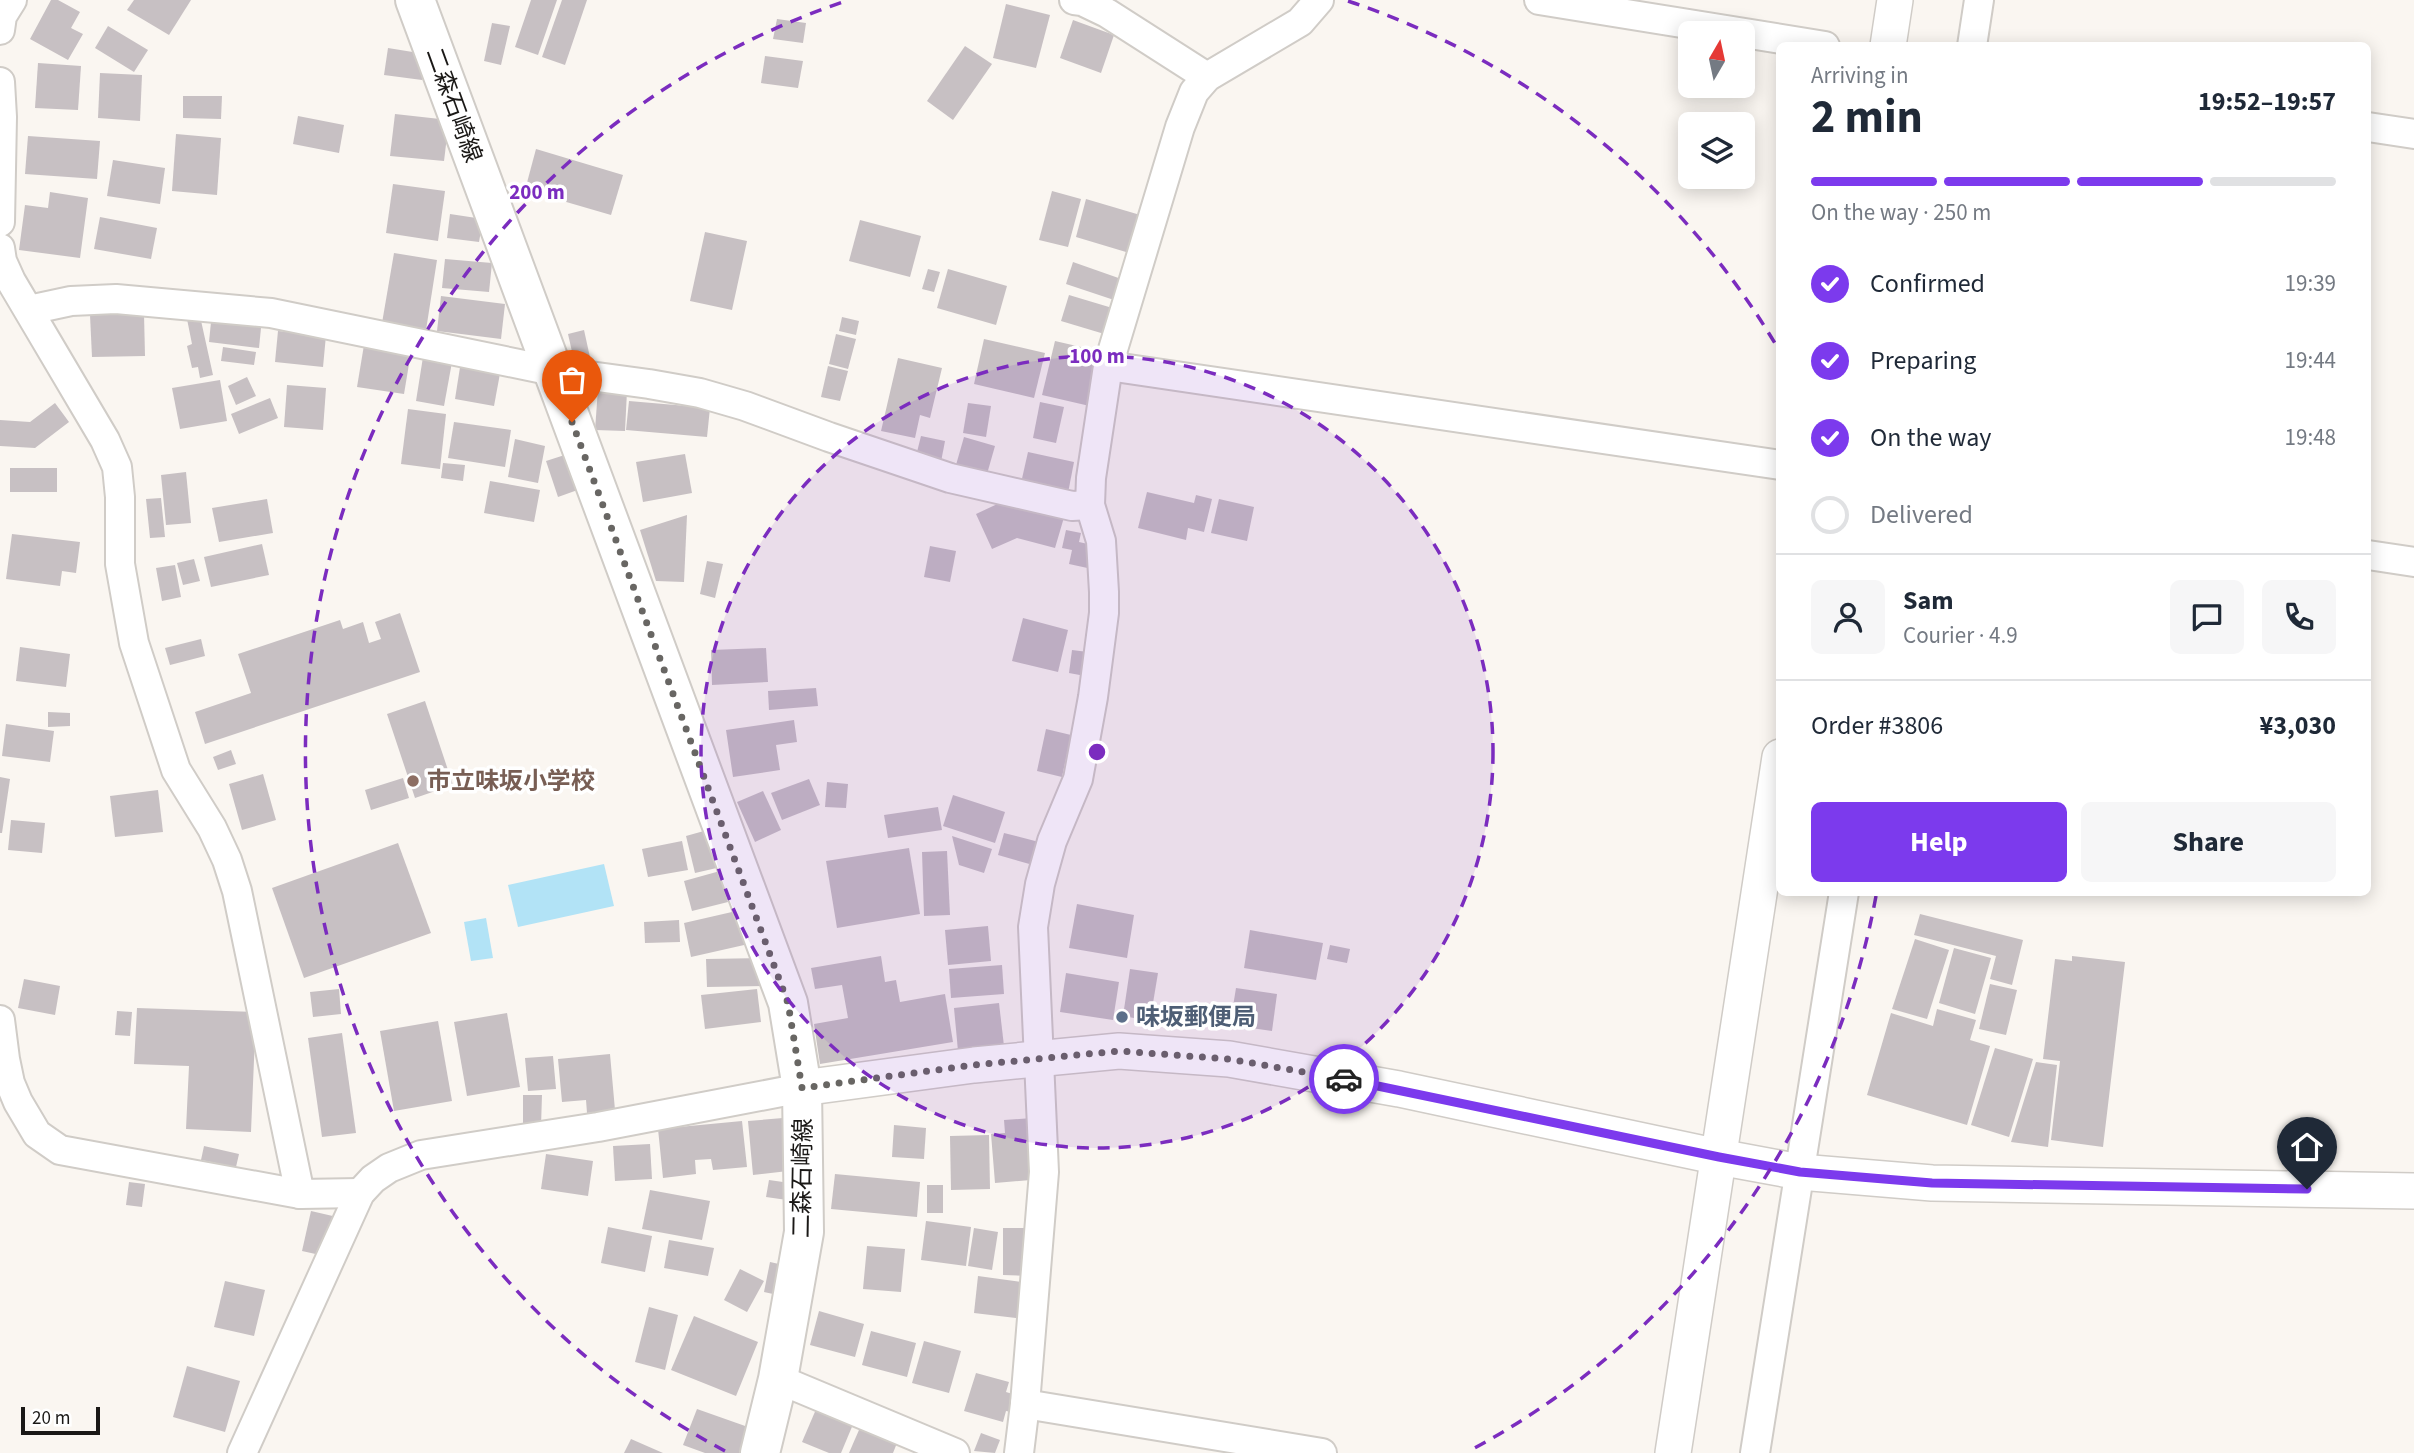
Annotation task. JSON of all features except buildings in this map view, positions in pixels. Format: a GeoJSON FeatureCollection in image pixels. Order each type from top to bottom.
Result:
{"type":"FeatureCollection","features":[{"type":"Feature","properties":{"kind":"main road","name":"二森石崎線"},"geometry":{"type":"LineString","coordinates":[[415,0],[788,1003],[802,1088],[804,1232],[778,1380],[760,1453]]}},
{"type":"Feature","properties":{"kind":"street"},"geometry":{"type":"LineString","coordinates":[[0,30],[2,16],[12,0]]}},
{"type":"Feature","properties":{"kind":"street"},"geometry":{"type":"LineString","coordinates":[[1074,0],[1107,13],[1207,77]]}},
{"type":"Feature","properties":{"kind":"street"},"geometry":{"type":"LineString","coordinates":[[1019,1453],[1044,1172],[1033,927],[1040,884],[1052,841],[1078,779],[1093,697],[1104,613],[1101,541],[1090,505],[1091,478],[1108,366],[1180,127],[1194,92],[1207,77],[1300,22],[1319,0]]}},
{"type":"Feature","properties":{"kind":"street"},"geometry":{"type":"LineString","coordinates":[[1539,0],[1800,42]]}},
{"type":"Feature","properties":{"kind":"street"},"geometry":{"type":"LineString","coordinates":[[1889,42],[1895,0]]}},
{"type":"Feature","properties":{"kind":"street"},"geometry":{"type":"LineString","coordinates":[[1973,42],[1979,0]]}},
{"type":"Feature","properties":{"kind":"street"},"geometry":{"type":"LineString","coordinates":[[0,82],[0,222]]}},
{"type":"Feature","properties":{"kind":"street"},"geometry":{"type":"LineString","coordinates":[[2371,127],[2414,134]]}},
{"type":"Feature","properties":{"kind":"street"},"geometry":{"type":"LineString","coordinates":[[0,248],[2,261],[11,281],[105,440],[117,467],[120,564],[134,643],[176,770],[212,828],[227,860],[237,891],[300,1194]]}},
{"type":"Feature","properties":{"kind":"street"},"geometry":{"type":"LineString","coordinates":[[29,310],[71,301],[116,299],[271,313],[553,371],[700,393],[745,406],[950,478],[1072,506],[1090,505]]}},
{"type":"Feature","properties":{"kind":"street"},"geometry":{"type":"LineString","coordinates":[[1108,366],[1776,465]]}},
{"type":"Feature","properties":{"kind":"street"},"geometry":{"type":"LineString","coordinates":[[2371,555],[2414,562]]}},
{"type":"Feature","properties":{"kind":"street"},"geometry":{"type":"LineString","coordinates":[[1673,1453],[1776,783]]}},
{"type":"Feature","properties":{"kind":"street"},"geometry":{"type":"LineString","coordinates":[[1755,1453],[1843,896]]}},
{"type":"Feature","properties":{"kind":"street"},"geometry":{"type":"LineString","coordinates":[[0,1020],[10,1083],[18,1102],[37,1134],[60,1150],[300,1194],[360,1193]]}},
{"type":"Feature","properties":{"kind":"street"},"geometry":{"type":"LineString","coordinates":[[242,1453],[360,1193],[373,1179],[389,1168],[421,1155],[598,1127],[802,1088],[1040,1058],[1119,1051],[1229,1059],[1399,1089],[1800,1172],[1932,1183],[2414,1191]]}},
{"type":"Feature","properties":{"kind":"street"},"geometry":{"type":"LineString","coordinates":[[778,1380],[955,1453]]}},
{"type":"Feature","properties":{"kind":"street"},"geometry":{"type":"LineString","coordinates":[[1025,1404],[1322,1453]]}},
{"type":"Feature","properties":{"kind":"water"},"geometry":{"type":"Polygon","coordinates":[[[604,864],[614,906],[518,927],[508,885],[604,864]]]}},
{"type":"Feature","properties":{"kind":"water"},"geometry":{"type":"Polygon","coordinates":[[[486,918],[493,958],[471,961],[464,922],[486,918]]]}},
{"type":"Feature","properties":{"kind":"way so far"},"geometry":{"type":"LineString","coordinates":[[572,422],[788,1003],[802,1088],[974,1065],[1119,1051],[1229,1059],[1344,1079]]}},
{"type":"Feature","properties":{"kind":"place","name":"市立味坂小学校"},"geometry":{"type":"Point","coordinates":[413,781]}},
{"type":"Feature","properties":{"kind":"place","name":"味坂郵便局"},"geometry":{"type":"Point","coordinates":[1122,1017]}},
{"type":"Feature","properties":{"kind":"route"},"geometry":{"type":"LineString","coordinates":[[1344,1079],[1800,1172],[1932,1183],[2307,1189]]}}]}
